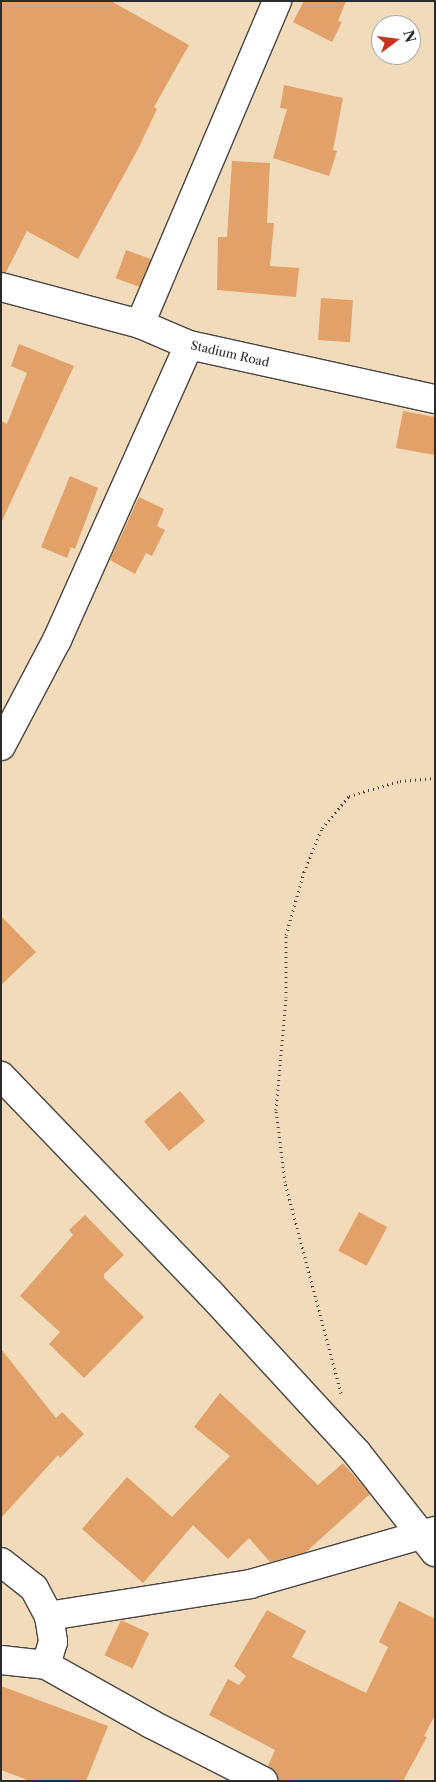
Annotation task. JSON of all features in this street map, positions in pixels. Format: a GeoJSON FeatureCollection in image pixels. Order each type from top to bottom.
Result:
{"type":"FeatureCollection","features":[{"type":"Feature","properties":{"kind":"street"},"geometry":{"type":"LineString","coordinates":[[140,324],[277,1]]}},
{"type":"Feature","properties":{"kind":"street","name":"Stadium Road"},"geometry":{"type":"LineString","coordinates":[[1,287],[140,324],[189,345],[435,399]]}},
{"type":"Feature","properties":{"kind":"street"},"geometry":{"type":"LineString","coordinates":[[1,746],[57,640],[189,345]]}},
{"type":"Feature","properties":{"kind":"street"},"geometry":{"type":"LineString","coordinates":[[1,1076],[210,1293],[357,1453],[430,1539],[250,1584],[49,1616]]}},
{"type":"Feature","properties":{"kind":"street"},"geometry":{"type":"LineString","coordinates":[[1,1562],[34,1588],[49,1616],[53,1642],[46,1665]]}},
{"type":"Feature","properties":{"kind":"street"},"geometry":{"type":"LineString","coordinates":[[1,1660],[46,1665],[151,1724],[262,1781]]}},
{"type":"Feature","properties":{"kind":"path"},"geometry":{"type":"LineString","coordinates":[[342,1397],[285,1182],[276,1110],[286,997],[286,935],[304,872],[322,828],[348,796],[400,781],[435,778]]}},
{"type":"Feature","properties":{"kind":"building"},"geometry":{"type":"Polygon","coordinates":[[[1,1],[111,1],[189,45],[154,107],[157,109],[138,149],[78,259],[27,231],[6,272],[1,272],[1,1]]]}},
{"type":"Feature","properties":{"kind":"building"},"geometry":{"type":"Polygon","coordinates":[[[304,1],[346,1],[338,21],[342,22],[332,42],[293,22],[304,1]]]}},
{"type":"Feature","properties":{"kind":"building"},"geometry":{"type":"Polygon","coordinates":[[[284,85],[343,98],[333,150],[337,151],[329,176],[273,158],[287,109],[280,108],[284,85]]]}},
{"type":"Feature","properties":{"kind":"building"},"geometry":{"type":"Polygon","coordinates":[[[232,161],[270,163],[267,223],[274,223],[270,266],[299,268],[296,297],[217,290],[218,237],[227,237],[232,161]]]}},
{"type":"Feature","properties":{"kind":"building"},"geometry":{"type":"Polygon","coordinates":[[[126,250],[151,259],[141,287],[116,278],[126,250]]]}},
{"type":"Feature","properties":{"kind":"building"},"geometry":{"type":"Polygon","coordinates":[[[321,298],[353,300],[350,342],[318,340],[321,298]]]}},
{"type":"Feature","properties":{"kind":"building"},"geometry":{"type":"Polygon","coordinates":[[[19,344],[74,366],[1,523],[1,421],[7,424],[27,373],[11,366],[19,344]]]}},
{"type":"Feature","properties":{"kind":"building"},"geometry":{"type":"Polygon","coordinates":[[[403,411],[435,417],[435,455],[396,448],[403,411]]]}},
{"type":"Feature","properties":{"kind":"building"},"geometry":{"type":"Polygon","coordinates":[[[70,476],[98,488],[75,549],[71,547],[67,558],[41,547],[70,476]]]}},
{"type":"Feature","properties":{"kind":"building"},"geometry":{"type":"Polygon","coordinates":[[[139,497],[164,509],[157,526],[165,530],[152,556],[146,553],[135,574],[110,560],[139,497]]]}},
{"type":"Feature","properties":{"kind":"building"},"geometry":{"type":"Polygon","coordinates":[[[1,916],[36,952],[1,985],[1,916]]]}},
{"type":"Feature","properties":{"kind":"building"},"geometry":{"type":"Polygon","coordinates":[[[180,1091],[205,1121],[169,1151],[144,1121],[180,1091]]]}},
{"type":"Feature","properties":{"kind":"building"},"geometry":{"type":"Polygon","coordinates":[[[359,1212],[387,1227],[367,1266],[338,1251],[359,1212]]]}},
{"type":"Feature","properties":{"kind":"building"},"geometry":{"type":"Polygon","coordinates":[[[85,1215],[124,1255],[104,1274],[104,1278],[144,1317],[84,1378],[49,1344],[60,1332],[20,1296],[73,1235],[69,1230],[85,1215]]]}},
{"type":"Feature","properties":{"kind":"building"},"geometry":{"type":"Polygon","coordinates":[[[1,1349],[56,1418],[62,1412],[84,1434],[60,1458],[58,1455],[1,1518],[1,1349]]]}},
{"type":"Feature","properties":{"kind":"building"},"geometry":{"type":"Polygon","coordinates":[[[220,1393],[318,1485],[343,1463],[370,1494],[306,1552],[270,1562],[249,1538],[228,1559],[193,1525],[143,1583],[82,1529],[127,1477],[172,1517],[230,1456],[194,1427],[220,1393]]]}},
{"type":"Feature","properties":{"kind":"building"},"geometry":{"type":"Polygon","coordinates":[[[399,1601],[435,1619],[435,1715],[424,1736],[427,1737],[403,1781],[279,1781],[276,1772],[268,1766],[275,1750],[209,1715],[228,1679],[239,1685],[246,1676],[234,1666],[267,1610],[306,1631],[292,1657],[366,1693],[388,1647],[379,1642],[399,1601]]]}},
{"type":"Feature","properties":{"kind":"building"},"geometry":{"type":"Polygon","coordinates":[[[121,1620],[149,1633],[133,1668],[105,1655],[121,1620]]]}},
{"type":"Feature","properties":{"kind":"building"},"geometry":{"type":"Polygon","coordinates":[[[1,1686],[108,1726],[86,1781],[30,1781],[1,1770],[1,1686]]]}}]}
